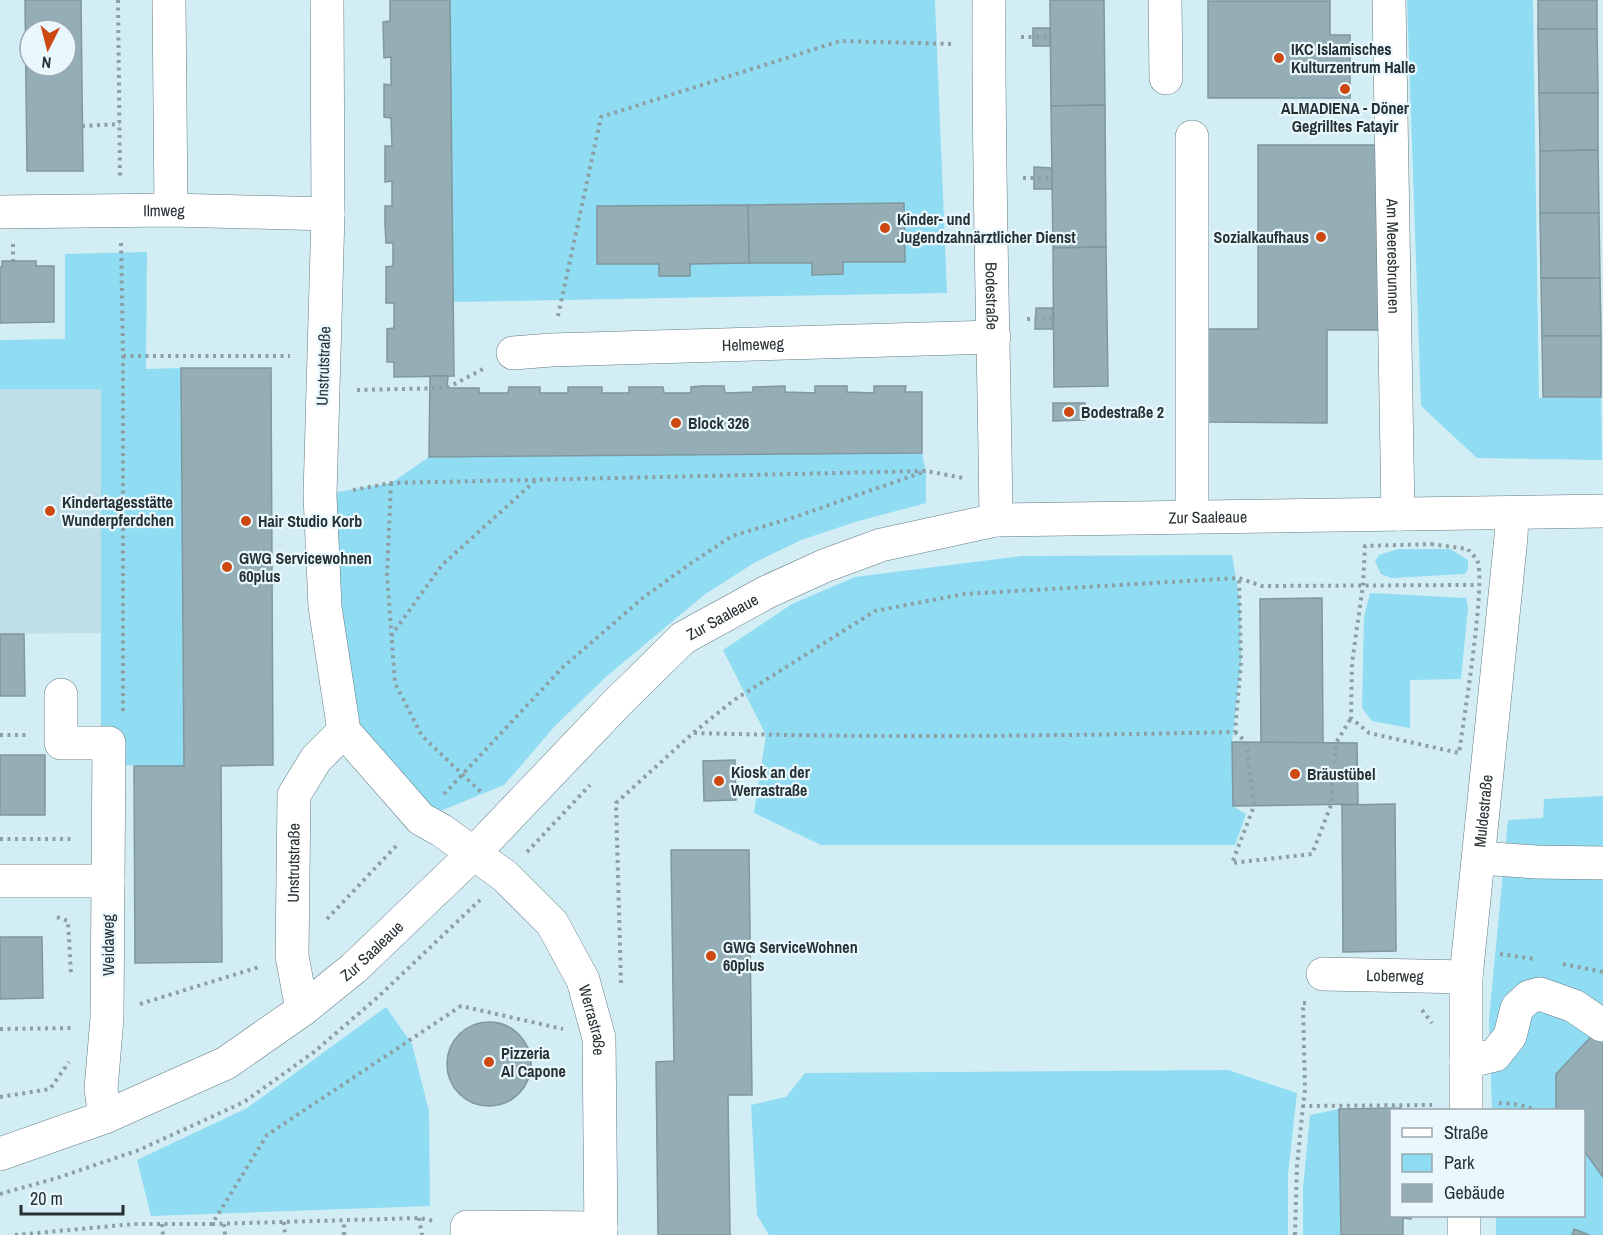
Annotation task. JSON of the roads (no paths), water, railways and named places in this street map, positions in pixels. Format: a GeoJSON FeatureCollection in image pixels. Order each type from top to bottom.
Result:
{"type":"FeatureCollection","features":[{"type":"Feature","properties":{"kind":"street"},"geometry":{"type":"LineString","coordinates":[[169,0],[171,210]]}},
{"type":"Feature","properties":{"kind":"street","name":"Unstrutstraße"},"geometry":{"type":"LineString","coordinates":[[302,1010],[292,956],[294,795],[316,759],[344,731],[325,608],[320,495],[328,214],[327,0]]}},
{"type":"Feature","properties":{"kind":"street","name":"Bodestraße"},"geometry":{"type":"LineString","coordinates":[[989,0],[996,520]]}},
{"type":"Feature","properties":{"kind":"street"},"geometry":{"type":"LineString","coordinates":[[1165,0],[1166,78]]}},
{"type":"Feature","properties":{"kind":"street","name":"Am Meeresbrunnen"},"geometry":{"type":"LineString","coordinates":[[1389,0],[1398,514]]}},
{"type":"Feature","properties":{"kind":"street"},"geometry":{"type":"LineString","coordinates":[[1192,137],[1192,517]]}},
{"type":"Feature","properties":{"kind":"street","name":"Ilmweg"},"geometry":{"type":"LineString","coordinates":[[0,212],[171,210],[328,214]]}},
{"type":"Feature","properties":{"kind":"street","name":"Helmeweg"},"geometry":{"type":"LineString","coordinates":[[513,353],[994,337]]}},
{"type":"Feature","properties":{"kind":"street","name":"Zur Saaleaue"},"geometry":{"type":"LineString","coordinates":[[4,1151],[105,1117],[226,1063],[302,1010],[354,968],[473,854],[512,811],[683,638],[767,592],[824,566],[881,545],[996,520],[1603,511]]}},
{"type":"Feature","properties":{"kind":"street","name":"Muldestraße"},"geometry":{"type":"LineString","coordinates":[[1450,1108],[1466,1062],[1466,977],[1512,513]]}},
{"type":"Feature","properties":{"kind":"street","name":"Weidaweg"},"geometry":{"type":"LineString","coordinates":[[61,695],[61,743],[109,743],[107,1018],[101,1089],[105,1117]]}},
{"type":"Feature","properties":{"kind":"street"},"geometry":{"type":"LineString","coordinates":[[344,731],[421,819],[441,830],[473,854]]}},
{"type":"Feature","properties":{"kind":"street","name":"Werrastraße"},"geometry":{"type":"LineString","coordinates":[[467,1231],[601,1232],[599,1038],[583,980],[552,923],[505,876],[473,854]]}},
{"type":"Feature","properties":{"kind":"street"},"geometry":{"type":"LineString","coordinates":[[1479,858],[1603,863]]}},
{"type":"Feature","properties":{"kind":"street"},"geometry":{"type":"LineString","coordinates":[[0,881],[108,881]]}},
{"type":"Feature","properties":{"kind":"street","name":"Loberweg"},"geometry":{"type":"LineString","coordinates":[[1318,988],[1466,977]]}},
{"type":"Feature","properties":{"kind":"street"},"geometry":{"type":"LineString","coordinates":[[1466,1062],[1495,1055],[1510,1036],[1517,1008],[1529,997],[1540,994],[1574,1006],[1602,1025]]}},
{"type":"Feature","properties":{"kind":"street"},"geometry":{"type":"LineString","coordinates":[[1464,1217],[1464,1235]]}},
{"type":"Feature","properties":{"kind":"place","name":"IKC Islamisches Kulturzentrum Halle"},"geometry":{"type":"Point","coordinates":[1279,58]}},
{"type":"Feature","properties":{"kind":"place","name":"ALMADIENA - Döner Gegrilltes Fatayir"},"geometry":{"type":"Point","coordinates":[1345,89]}},
{"type":"Feature","properties":{"kind":"place","name":"Kinder- und Jugendzahnärztlicher Dienst"},"geometry":{"type":"Point","coordinates":[885,228]}},
{"type":"Feature","properties":{"kind":"place","name":"Sozialkaufhaus"},"geometry":{"type":"Point","coordinates":[1321,237]}},
{"type":"Feature","properties":{"kind":"place","name":"Bodestraße 2"},"geometry":{"type":"Point","coordinates":[1069,412]}},
{"type":"Feature","properties":{"kind":"place","name":"Block 326"},"geometry":{"type":"Point","coordinates":[676,423]}},
{"type":"Feature","properties":{"kind":"place","name":"Kindertagesstätte Wunderpferdchen"},"geometry":{"type":"Point","coordinates":[50,511]}},
{"type":"Feature","properties":{"kind":"place","name":"Hair Studio Korb"},"geometry":{"type":"Point","coordinates":[246,521]}},
{"type":"Feature","properties":{"kind":"place","name":"GWG Servicewohnen 60plus"},"geometry":{"type":"Point","coordinates":[227,567]}},
{"type":"Feature","properties":{"kind":"place","name":"Bräustübel"},"geometry":{"type":"Point","coordinates":[1295,774]}},
{"type":"Feature","properties":{"kind":"place","name":"Kiosk an der Werrastraße"},"geometry":{"type":"Point","coordinates":[719,781]}},
{"type":"Feature","properties":{"kind":"place","name":"GWG ServiceWohnen 60plus"},"geometry":{"type":"Point","coordinates":[711,956]}},
{"type":"Feature","properties":{"kind":"place","name":"Pizzeria Al Capone"},"geometry":{"type":"Point","coordinates":[489,1062]}}]}
